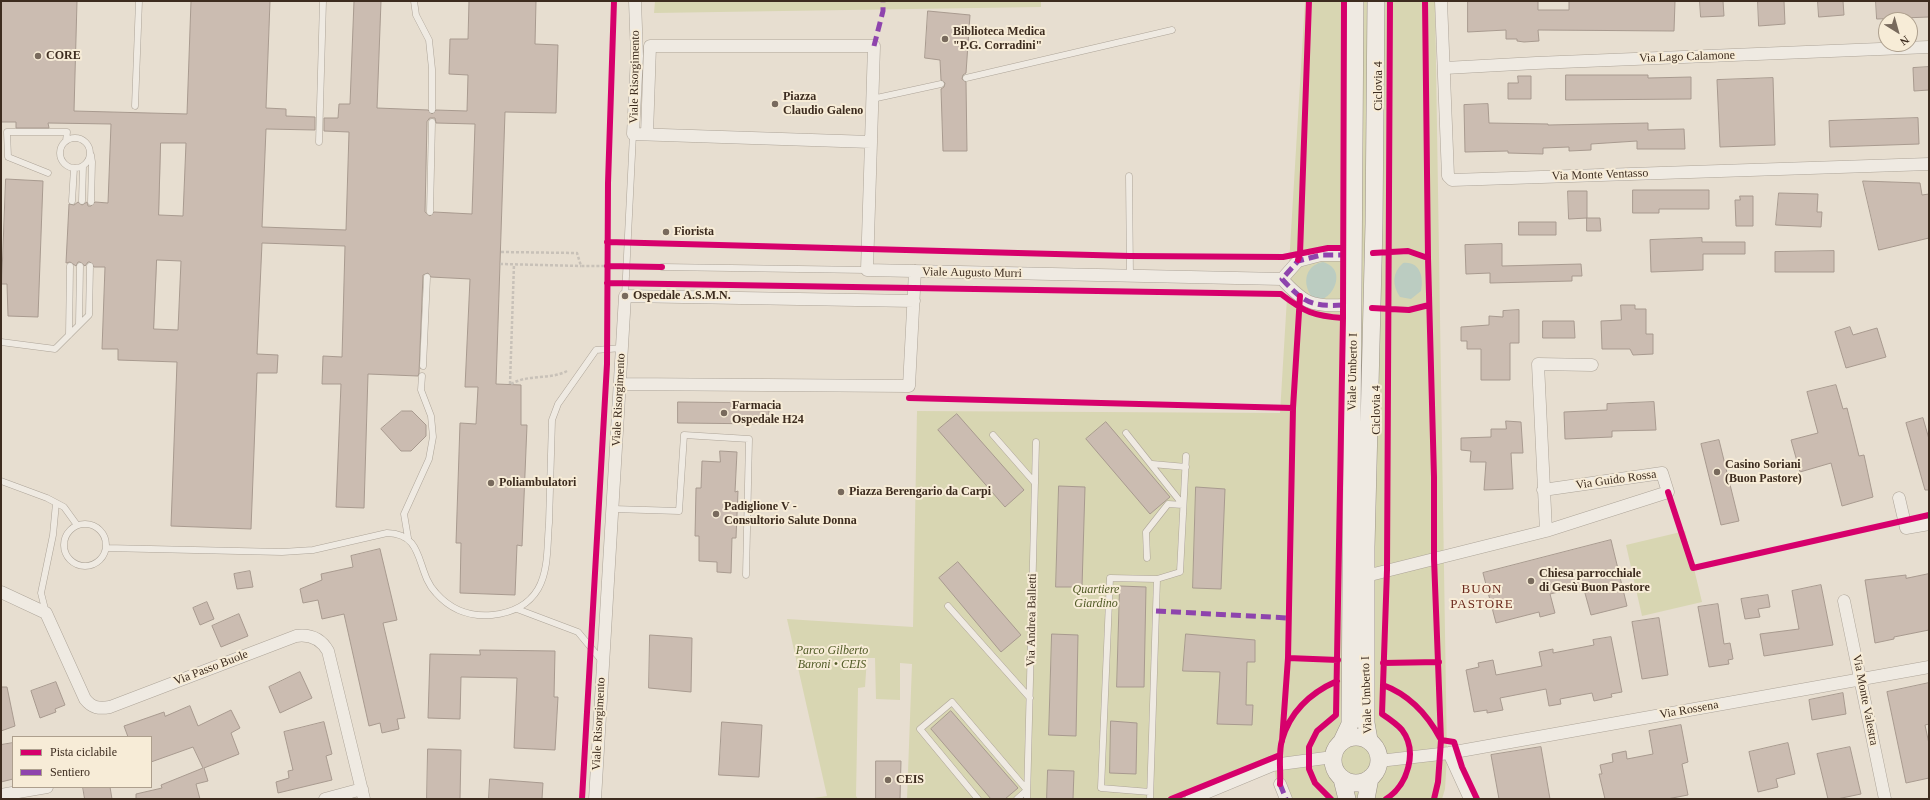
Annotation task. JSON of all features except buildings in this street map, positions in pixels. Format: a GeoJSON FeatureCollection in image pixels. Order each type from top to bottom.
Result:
{"type":"FeatureCollection","features":[{"type":"Feature","properties":{"kind":"main road","name":"Viale Umberto I"},"geometry":{"type":"LineString","coordinates":[[1342,741],[1350,724],[1355,1]]}},
{"type":"Feature","properties":{"kind":"main road","name":"Viale Umberto I"},"geometry":{"type":"LineString","coordinates":[[1369,740],[1366,723],[1366,576],[1374,224],[1376,1]]}},
{"type":"Feature","properties":{"kind":"main road"},"geometry":{"type":"LineString","coordinates":[[1342,779],[1357,783],[1370,778],[1375,774],[1379,761],[1377,750],[1369,740],[1356,737],[1342,741],[1335,751],[1333,765],[1342,779],[1347,799]]}},
{"type":"Feature","properties":{"kind":"main road"},"geometry":{"type":"LineString","coordinates":[[1366,799],[1370,778]]}},
{"type":"Feature","properties":{"kind":"street","name":"Viale Risorgimento"},"geometry":{"type":"LineString","coordinates":[[633,134],[637,56],[635,1]]}},
{"type":"Feature","properties":{"kind":"street","name":"Via Monte Ventasso"},"geometry":{"type":"LineString","coordinates":[[1441,1],[1445,68],[1448,176],[1452,180],[1929,164]]}},
{"type":"Feature","properties":{"kind":"street"},"geometry":{"type":"LineString","coordinates":[[647,134],[650,46],[874,46],[867,270]]}},
{"type":"Feature","properties":{"kind":"street","name":"Via Lago Calamone"},"geometry":{"type":"LineString","coordinates":[[1445,68],[1543,62],[1929,47]]}},
{"type":"Feature","properties":{"kind":"street"},"geometry":{"type":"LineString","coordinates":[[637,56],[650,56]]}},
{"type":"Feature","properties":{"kind":"street"},"geometry":{"type":"LineString","coordinates":[[633,134],[871,142]]}},
{"type":"Feature","properties":{"kind":"street"},"geometry":{"type":"LineString","coordinates":[[1342,306],[1324,306],[1309,303],[1291,289],[1282,279],[1298,261],[1321,255],[1343,256]]}},
{"type":"Feature","properties":{"kind":"street","name":"Viale Augusto Murri"},"geometry":{"type":"LineString","coordinates":[[867,270],[1282,279]]}},
{"type":"Feature","properties":{"kind":"street"},"geometry":{"type":"LineString","coordinates":[[621,384],[657,383],[909,386],[915,271]]}},
{"type":"Feature","properties":{"kind":"street","name":"Viale Risorgimento"},"geometry":{"type":"LineString","coordinates":[[595,799],[621,384],[625,296]]}},
{"type":"Feature","properties":{"kind":"street"},"geometry":{"type":"LineString","coordinates":[[625,296],[914,301]]}},
{"type":"Feature","properties":{"kind":"street"},"geometry":{"type":"LineString","coordinates":[[1546,531],[1538,364],[1592,364]]}},
{"type":"Feature","properties":{"kind":"street","name":"Via Guido Rossa"},"geometry":{"type":"LineString","coordinates":[[1366,576],[1546,531],[1668,492],[1662,473],[1543,490]]}},
{"type":"Feature","properties":{"kind":"street"},"geometry":{"type":"LineString","coordinates":[[1898,498],[1906,528],[1929,524]]}},
{"type":"Feature","properties":{"kind":"street"},"geometry":{"type":"LineString","coordinates":[[1,592],[46,613]]}},
{"type":"Feature","properties":{"kind":"street","name":"Via Monte Valestra"},"geometry":{"type":"LineString","coordinates":[[1844,601],[1862,679],[1885,799]]}},
{"type":"Feature","properties":{"kind":"street","name":"Via Passo Buole"},"geometry":{"type":"LineString","coordinates":[[46,613],[85,699],[96,708],[110,707],[296,636],[306,636],[318,640],[328,652],[363,794]]}},
{"type":"Feature","properties":{"kind":"street","name":"Via Rossena"},"geometry":{"type":"LineString","coordinates":[[1379,761],[1449,753],[1929,667]]}},
{"type":"Feature","properties":{"kind":"street"},"geometry":{"type":"LineString","coordinates":[[1449,753],[1470,799]]}},
{"type":"Feature","properties":{"kind":"street"},"geometry":{"type":"LineString","coordinates":[[1191,799],[1273,764],[1333,757]]}},
{"type":"Feature","properties":{"kind":"street"},"geometry":{"type":"LineString","coordinates":[[1280,784],[1286,799]]}},
{"type":"Feature","properties":{"kind":"street"},"geometry":{"type":"LineString","coordinates":[[1,795],[41,788]]}},
{"type":"Feature","properties":{"kind":"street"},"geometry":{"type":"LineString","coordinates":[[325,799],[363,794]]}},
{"type":"Feature","properties":{"kind":"lane"},"geometry":{"type":"LineString","coordinates":[[135,106],[139,1]]}},
{"type":"Feature","properties":{"kind":"lane"},"geometry":{"type":"LineString","coordinates":[[319,142],[323,1]]}},
{"type":"Feature","properties":{"kind":"lane"},"geometry":{"type":"LineString","coordinates":[[414,1],[416,15],[429,40],[432,69],[432,110]]}},
{"type":"Feature","properties":{"kind":"lane"},"geometry":{"type":"LineString","coordinates":[[966,78],[1172,30]]}},
{"type":"Feature","properties":{"kind":"lane"},"geometry":{"type":"LineString","coordinates":[[872,99],[940,84]]}},
{"type":"Feature","properties":{"kind":"lane"},"geometry":{"type":"LineString","coordinates":[[430,212],[432,122]]}},
{"type":"Feature","properties":{"kind":"lane"},"geometry":{"type":"LineString","coordinates":[[48,174],[8,157],[7,132],[68,132],[66,141],[61,149],[62,159],[65,164],[74,168],[83,166],[89,159],[90,154]]}},
{"type":"Feature","properties":{"kind":"lane","name":"Viale Risorgimento"},"geometry":{"type":"LineString","coordinates":[[625,296],[633,134]]}},
{"type":"Feature","properties":{"kind":"lane"},"geometry":{"type":"LineString","coordinates":[[66,141],[76,138],[85,141],[90,149],[92,162],[91,202]]}},
{"type":"Feature","properties":{"kind":"lane"},"geometry":{"type":"LineString","coordinates":[[82,201],[83,166]]}},
{"type":"Feature","properties":{"kind":"lane"},"geometry":{"type":"LineString","coordinates":[[72,201],[74,168]]}},
{"type":"Feature","properties":{"kind":"lane"},"geometry":{"type":"LineString","coordinates":[[1129,176],[1130,276]]}},
{"type":"Feature","properties":{"kind":"lane"},"geometry":{"type":"LineString","coordinates":[[69,334],[70,266]]}},
{"type":"Feature","properties":{"kind":"lane"},"geometry":{"type":"LineString","coordinates":[[79,324],[80,266]]}},
{"type":"Feature","properties":{"kind":"lane"},"geometry":{"type":"LineString","coordinates":[[1,342],[55,349],[89,315],[90,266]]}},
{"type":"Feature","properties":{"kind":"lane","name":"Viale Augusto Murri"},"geometry":{"type":"LineString","coordinates":[[662,267],[867,270]]}},
{"type":"Feature","properties":{"kind":"lane"},"geometry":{"type":"LineString","coordinates":[[423,366],[427,277]]}},
{"type":"Feature","properties":{"kind":"lane"},"geometry":{"type":"LineString","coordinates":[[422,376],[421,390],[431,416],[433,437],[428,459],[404,514],[408,538],[418,552],[425,578],[434,592],[447,604],[463,613],[480,616],[502,614],[517,609],[530,599],[538,588],[543,576],[547,556],[552,420],[558,404],[596,350],[622,348]]}},
{"type":"Feature","properties":{"kind":"lane"},"geometry":{"type":"LineString","coordinates":[[1126,433],[1184,505]]}},
{"type":"Feature","properties":{"kind":"lane"},"geometry":{"type":"LineString","coordinates":[[613,509],[679,511],[684,435],[749,439],[746,574]]}},
{"type":"Feature","properties":{"kind":"lane"},"geometry":{"type":"LineString","coordinates":[[993,435],[1035,483]]}},
{"type":"Feature","properties":{"kind":"lane","name":"Via Andrea Balletti"},"geometry":{"type":"LineString","coordinates":[[1027,799],[1036,442]]}},
{"type":"Feature","properties":{"kind":"lane"},"geometry":{"type":"LineString","coordinates":[[1150,792],[1101,788],[1110,578],[1157,579],[1180,572],[1186,456]]}},
{"type":"Feature","properties":{"kind":"lane"},"geometry":{"type":"LineString","coordinates":[[1152,464],[1186,467]]}},
{"type":"Feature","properties":{"kind":"lane"},"geometry":{"type":"LineString","coordinates":[[1,481],[56,502],[64,507],[77,525]]}},
{"type":"Feature","properties":{"kind":"lane"},"geometry":{"type":"LineString","coordinates":[[46,613],[41,593],[53,535],[56,502]]}},
{"type":"Feature","properties":{"kind":"lane"},"geometry":{"type":"LineString","coordinates":[[1147,558],[1146,532],[1168,504],[1184,505]]}},
{"type":"Feature","properties":{"kind":"lane"},"geometry":{"type":"LineString","coordinates":[[90,524],[101,530],[106,541],[106,548],[101,560],[89,566],[76,565],[70,561],[66,555],[64,541],[71,529],[77,525],[90,524]]}},
{"type":"Feature","properties":{"kind":"lane"},"geometry":{"type":"LineString","coordinates":[[106,548],[282,552],[313,550],[387,533],[398,533],[408,538]]}},
{"type":"Feature","properties":{"kind":"lane"},"geometry":{"type":"LineString","coordinates":[[1150,799],[1157,579]]}},
{"type":"Feature","properties":{"kind":"lane"},"geometry":{"type":"LineString","coordinates":[[948,606],[1030,698]]}},
{"type":"Feature","properties":{"kind":"lane"},"geometry":{"type":"LineString","coordinates":[[517,609],[578,632],[603,662]]}},
{"type":"Feature","properties":{"kind":"lane"},"geometry":{"type":"LineString","coordinates":[[978,799],[920,729],[952,702],[1027,790],[1017,799]]}},
{"type":"Feature","properties":{"kind":"path"},"geometry":{"type":"LineString","coordinates":[[1298,261],[1300,254],[1309,1]]}},
{"type":"Feature","properties":{"kind":"path"},"geometry":{"type":"LineString","coordinates":[[1306,88],[1314,88]]}},
{"type":"Feature","properties":{"kind":"path"},"geometry":{"type":"LineString","coordinates":[[501,252],[577,253],[581,266]]}},
{"type":"Feature","properties":{"kind":"path"},"geometry":{"type":"LineString","coordinates":[[500,264],[626,267]]}},
{"type":"Feature","properties":{"kind":"path"},"geometry":{"type":"LineString","coordinates":[[514,264],[510,384],[518,380],[560,375],[572,366]]}},
{"type":"Feature","properties":{"kind":"green space"},"geometry":{"type":"Polygon","coordinates":[[[655,1],[1041,1],[1041,7],[654,13],[655,1]]]}},
{"type":"Feature","properties":{"kind":"green space"},"geometry":{"type":"Polygon","coordinates":[[[1305,1],[1435,1],[1447,758],[1445,789],[1442,799],[1279,799],[1273,760],[1182,799],[907,799],[912,664],[900,663],[900,700],[876,699],[875,658],[867,658],[865,687],[858,688],[856,796],[858,799],[807,799],[827,796],[787,619],[913,627],[917,411],[1280,413],[1305,1]]]}},
{"type":"Feature","properties":{"kind":"green space"},"geometry":{"type":"Polygon","coordinates":[[[1685,531],[1702,602],[1642,616],[1626,545],[1685,531]]]}},
{"type":"Feature","properties":{"kind":"shaded area"},"geometry":{"type":"Polygon","coordinates":[[[1323,262],[1332,267],[1336,275],[1336,284],[1332,292],[1325,298],[1318,300],[1312,297],[1306,282],[1309,270],[1315,265],[1323,262]]]}},
{"type":"Feature","properties":{"kind":"shaded area"},"geometry":{"type":"Polygon","coordinates":[[[1403,263],[1409,263],[1417,267],[1421,275],[1421,291],[1411,299],[1400,297],[1397,293],[1395,284],[1395,275],[1403,263]]]}},
{"type":"Feature","properties":{"kind":"marked path"},"geometry":{"type":"LineString","coordinates":[[874,46],[883,11],[883,1]]}},
{"type":"Feature","properties":{"kind":"marked path"},"geometry":{"type":"LineString","coordinates":[[1343,255],[1321,255],[1298,261],[1282,279],[1302,298],[1315,304],[1343,305]]}},
{"type":"Feature","properties":{"kind":"marked path"},"geometry":{"type":"LineString","coordinates":[[1156,611],[1288,618]]}},
{"type":"Feature","properties":{"kind":"marked path"},"geometry":{"type":"LineString","coordinates":[[1280,784],[1286,799]]}},
{"type":"Feature","properties":{"kind":"cycle path"},"geometry":{"type":"LineString","coordinates":[[582,799],[607,364],[608,183],[614,1]]}},
{"type":"Feature","properties":{"kind":"cycle path"},"geometry":{"type":"LineString","coordinates":[[1298,260],[1300,254],[1309,1]]}},
{"type":"Feature","properties":{"kind":"cycle path"},"geometry":{"type":"LineString","coordinates":[[1331,799],[1315,783],[1309,769],[1309,747],[1317,731],[1336,715],[1343,318],[1344,1]]}},
{"type":"Feature","properties":{"kind":"cycle path","name":"Ciclovia 4"},"geometry":{"type":"LineString","coordinates":[[1386,799],[1394,793],[1405,777],[1410,757],[1407,738],[1402,730],[1382,714],[1387,570],[1390,1]]}},
{"type":"Feature","properties":{"kind":"cycle path"},"geometry":{"type":"LineString","coordinates":[[1425,1],[1428,258],[1434,477],[1434,559],[1441,740],[1438,782],[1434,799]]}},
{"type":"Feature","properties":{"kind":"cycle path"},"geometry":{"type":"LineString","coordinates":[[607,242],[1130,256],[1283,257],[1328,248],[1342,248]]}},
{"type":"Feature","properties":{"kind":"cycle path"},"geometry":{"type":"LineString","coordinates":[[1373,253],[1408,251],[1428,258]]}},
{"type":"Feature","properties":{"kind":"cycle path"},"geometry":{"type":"LineString","coordinates":[[607,266],[662,267]]}},
{"type":"Feature","properties":{"kind":"cycle path"},"geometry":{"type":"LineString","coordinates":[[607,283],[1281,294],[1296,305],[1310,312],[1324,316],[1343,318]]}},
{"type":"Feature","properties":{"kind":"cycle path"},"geometry":{"type":"LineString","coordinates":[[1282,741],[1288,658],[1293,408],[1300,296]]}},
{"type":"Feature","properties":{"kind":"cycle path"},"geometry":{"type":"LineString","coordinates":[[1372,308],[1409,310],[1429,305]]}},
{"type":"Feature","properties":{"kind":"cycle path"},"geometry":{"type":"LineString","coordinates":[[909,398],[1293,408]]}},
{"type":"Feature","properties":{"kind":"cycle path"},"geometry":{"type":"LineString","coordinates":[[1668,492],[1693,568],[1929,515]]}},
{"type":"Feature","properties":{"kind":"cycle path"},"geometry":{"type":"LineString","coordinates":[[1288,658],[1338,660]]}},
{"type":"Feature","properties":{"kind":"cycle path"},"geometry":{"type":"LineString","coordinates":[[1383,663],[1439,662]]}},
{"type":"Feature","properties":{"kind":"cycle path"},"geometry":{"type":"LineString","coordinates":[[1280,784],[1281,745],[1290,721],[1302,704],[1318,691],[1337,681]]}},
{"type":"Feature","properties":{"kind":"cycle path"},"geometry":{"type":"LineString","coordinates":[[1383,685],[1393,689],[1417,706],[1440,738]]}},
{"type":"Feature","properties":{"kind":"cycle path"},"geometry":{"type":"LineString","coordinates":[[1441,740],[1454,742],[1462,767],[1477,799]]}},
{"type":"Feature","properties":{"kind":"cycle path"},"geometry":{"type":"LineString","coordinates":[[1171,799],[1280,755]]}},
{"type":"Feature","properties":{"kind":"place","name":"Biblioteca Medica \"P.G. Corradini\""},"geometry":{"type":"Point","coordinates":[945,39]}},
{"type":"Feature","properties":{"kind":"place","name":"CORE"},"geometry":{"type":"Point","coordinates":[38,56]}},
{"type":"Feature","properties":{"kind":"place","name":"Piazza Claudio Galeno"},"geometry":{"type":"Point","coordinates":[775,104]}},
{"type":"Feature","properties":{"kind":"place","name":"Fiorista"},"geometry":{"type":"Point","coordinates":[666,232]}},
{"type":"Feature","properties":{"kind":"place","name":"Ospedale A.S.M.N."},"geometry":{"type":"Point","coordinates":[625,296]}},
{"type":"Feature","properties":{"kind":"place","name":"Farmacia Ospedale H24"},"geometry":{"type":"Point","coordinates":[724,413]}},
{"type":"Feature","properties":{"kind":"place","name":"Casino Soriani (Buon Pastore)"},"geometry":{"type":"Point","coordinates":[1717,472]}},
{"type":"Feature","properties":{"kind":"place","name":"Poliambulatori"},"geometry":{"type":"Point","coordinates":[491,483]}},
{"type":"Feature","properties":{"kind":"place","name":"Piazza Berengario da Carpi"},"geometry":{"type":"Point","coordinates":[841,492]}},
{"type":"Feature","properties":{"kind":"place","name":"Padiglione V - Consultorio Salute Donna"},"geometry":{"type":"Point","coordinates":[716,514]}},
{"type":"Feature","properties":{"kind":"place","name":"Chiesa parrocchiale di Gesù Buon Pastore"},"geometry":{"type":"Point","coordinates":[1531,581]}},
{"type":"Feature","properties":{"kind":"place","name":"CEIS"},"geometry":{"type":"Point","coordinates":[888,780]}},
{"type":"Feature","properties":{"kind":"district","name":"BUON PASTORE"},"geometry":{"type":"Point","coordinates":[1482,598]}},
{"type":"Feature","properties":{"kind":"park label","name":"Quartiere Giardino"},"geometry":{"type":"Point","coordinates":[1096,597]}},
{"type":"Feature","properties":{"kind":"park label","name":"Parco Gilberto Baroni • CEIS"},"geometry":{"type":"Point","coordinates":[832,658]}}]}
